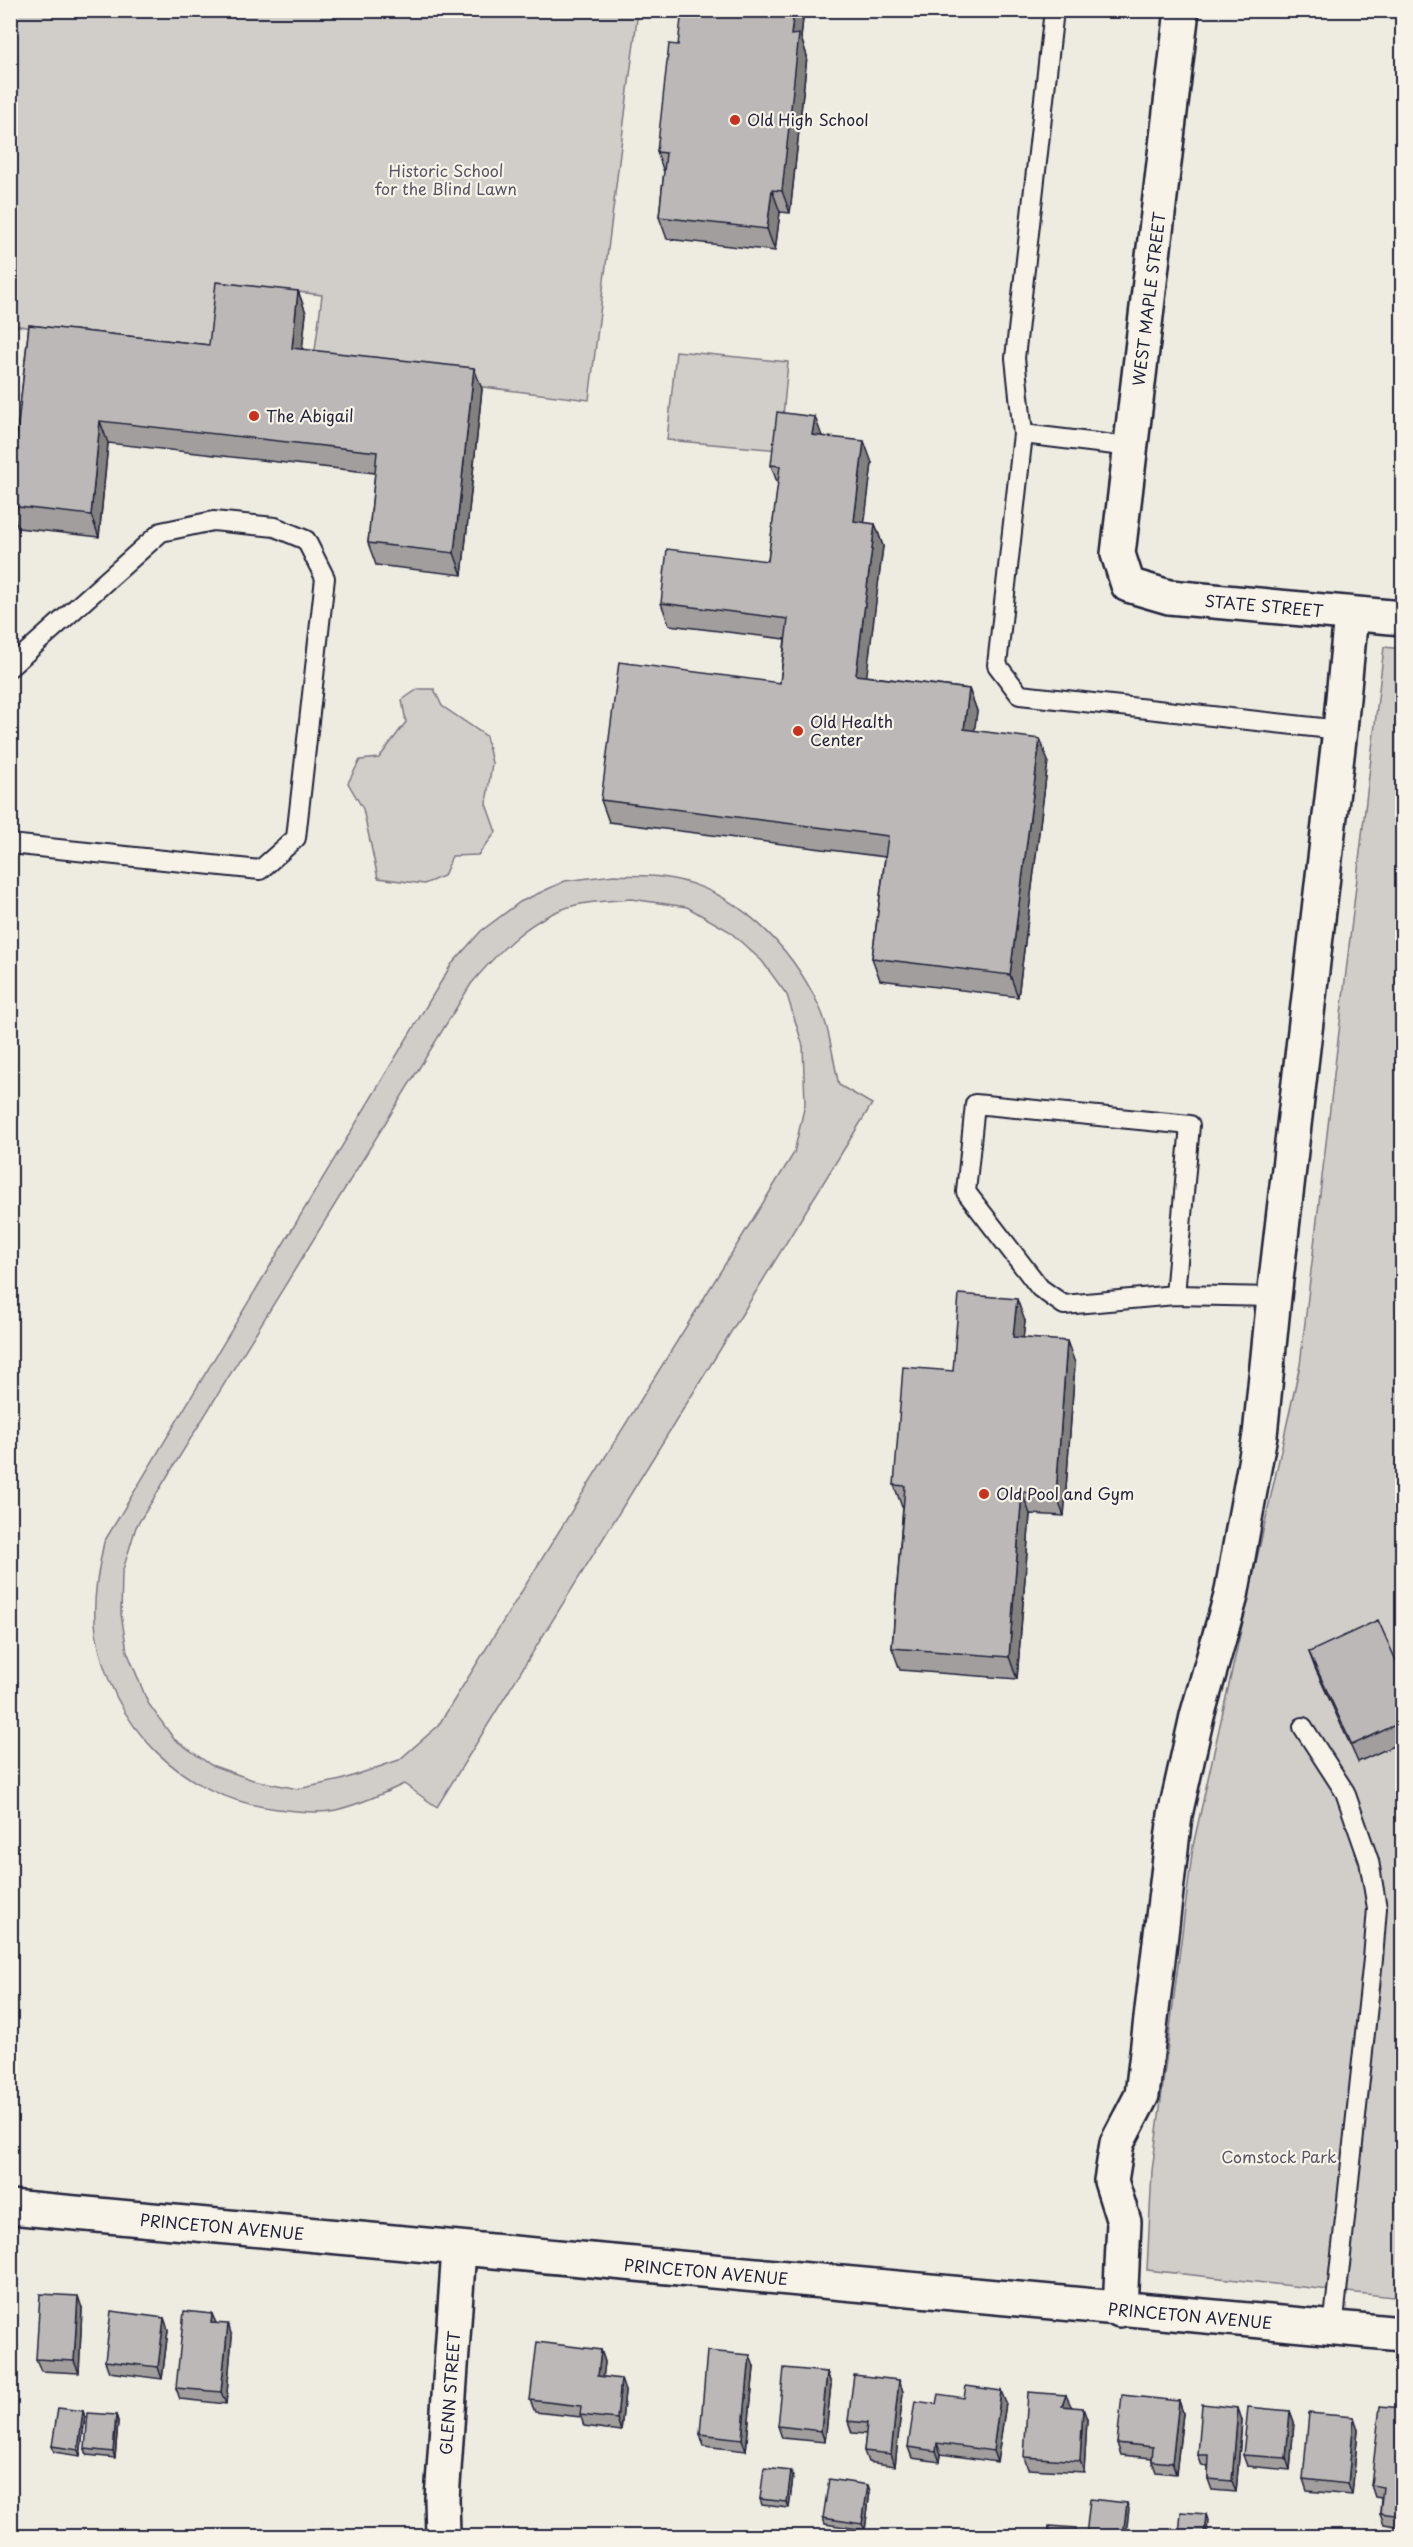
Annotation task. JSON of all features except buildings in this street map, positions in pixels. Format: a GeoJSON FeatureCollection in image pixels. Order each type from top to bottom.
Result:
{"type":"FeatureCollection","features":[{"type":"Feature","properties":{"kind":"street","name":"WEST MAPLE STREET"},"geometry":{"type":"LineString","coordinates":[[1128,585],[1118,554],[1182,10]]}},
{"type":"Feature","properties":{"kind":"street","name":"STATE STREET"},"geometry":{"type":"LineString","coordinates":[[1128,585],[1169,597],[1402,618]]}},
{"type":"Feature","properties":{"kind":"street"},"geometry":{"type":"LineString","coordinates":[[1120,2310],[1124,2222],[1111,2181],[1117,2143],[1142,2095],[1175,1815],[1197,1716],[1231,1596],[1260,1435],[1340,730],[1351,614]]}},
{"type":"Feature","properties":{"kind":"street","name":"PRINCETON AVENUE"},"geometry":{"type":"LineString","coordinates":[[10,2207],[1402,2334]]}},
{"type":"Feature","properties":{"kind":"street","name":"GLENN STREET"},"geometry":{"type":"LineString","coordinates":[[443,2536],[442,2499],[459,2249]]}},
{"type":"Feature","properties":{"kind":"lane"},"geometry":{"type":"LineString","coordinates":[[1054,10],[1015,358],[1023,434],[997,665],[1020,695],[1340,730]]}},
{"type":"Feature","properties":{"kind":"lane"},"geometry":{"type":"LineString","coordinates":[[1023,434],[1131,447]]}},
{"type":"Feature","properties":{"kind":"lane"},"geometry":{"type":"LineString","coordinates":[[10,667],[161,532],[213,521],[275,527],[306,540],[325,578],[296,838],[260,870],[10,844]]}},
{"type":"Feature","properties":{"kind":"lane"},"geometry":{"type":"LineString","coordinates":[[1175,1295],[1190,1125],[975,1104],[966,1192],[1040,1288],[1064,1305],[1175,1295],[1274,1297]]}},
{"type":"Feature","properties":{"kind":"lane"},"geometry":{"type":"LineString","coordinates":[[1303,1727],[1345,1792],[1369,1861],[1377,1908],[1333,2329]]}},
{"type":"Feature","properties":{"kind":"green space","name":"Historic School for the Blind Lawn"},"geometry":{"type":"Polygon","coordinates":[[[11,11],[638,11],[589,400],[313,366],[322,295],[218,282],[209,350],[11,325],[11,11]]]}},
{"type":"Feature","properties":{"kind":"green space"},"geometry":{"type":"Polygon","coordinates":[[[676,351],[788,362],[780,450],[667,440],[676,351]]]}},
{"type":"Feature","properties":{"kind":"green space","name":"Comstock Park"},"geometry":{"type":"Polygon","coordinates":[[[1384,647],[1402,649],[1402,2298],[1147,2270],[1152,2171],[1193,1846],[1300,1365],[1384,647]]]}},
{"type":"Feature","properties":{"kind":"green space"},"geometry":{"type":"Polygon","coordinates":[[[418,689],[434,689],[442,706],[486,736],[492,763],[486,804],[496,832],[478,855],[452,856],[444,876],[424,884],[378,878],[363,809],[348,783],[360,760],[379,758],[406,722],[402,700],[418,689]]]}},
{"type":"Feature","properties":{"kind":"green space"},"geometry":{"type":"Polygon","coordinates":[[[614,875],[668,878],[693,884],[716,894],[738,908],[777,942],[807,984],[826,1025],[839,1085],[872,1104],[437,1807],[404,1784],[362,1802],[329,1811],[291,1811],[243,1802],[211,1790],[182,1773],[156,1752],[134,1726],[117,1698],[104,1666],[95,1621],[96,1587],[104,1542],[451,965],[481,931],[520,902],[565,881],[614,875]],[[631,899],[576,905],[560,910],[530,926],[517,936],[471,984],[136,1527],[122,1573],[121,1614],[127,1651],[148,1703],[174,1739],[211,1765],[253,1780],[298,1789],[341,1780],[399,1760],[438,1726],[794,1153],[805,1104],[803,1046],[787,995],[762,961],[729,931],[687,907],[631,899]]]}},
{"type":"Feature","properties":{"kind":"place","name":"Old High School"},"geometry":{"type":"Point","coordinates":[735,120]}},
{"type":"Feature","properties":{"kind":"place","name":"The Abigail"},"geometry":{"type":"Point","coordinates":[254,416]}},
{"type":"Feature","properties":{"kind":"place","name":"Old Health Center"},"geometry":{"type":"Point","coordinates":[798,731]}},
{"type":"Feature","properties":{"kind":"place","name":"Old Pool and Gym"},"geometry":{"type":"Point","coordinates":[984,1494]}}]}
